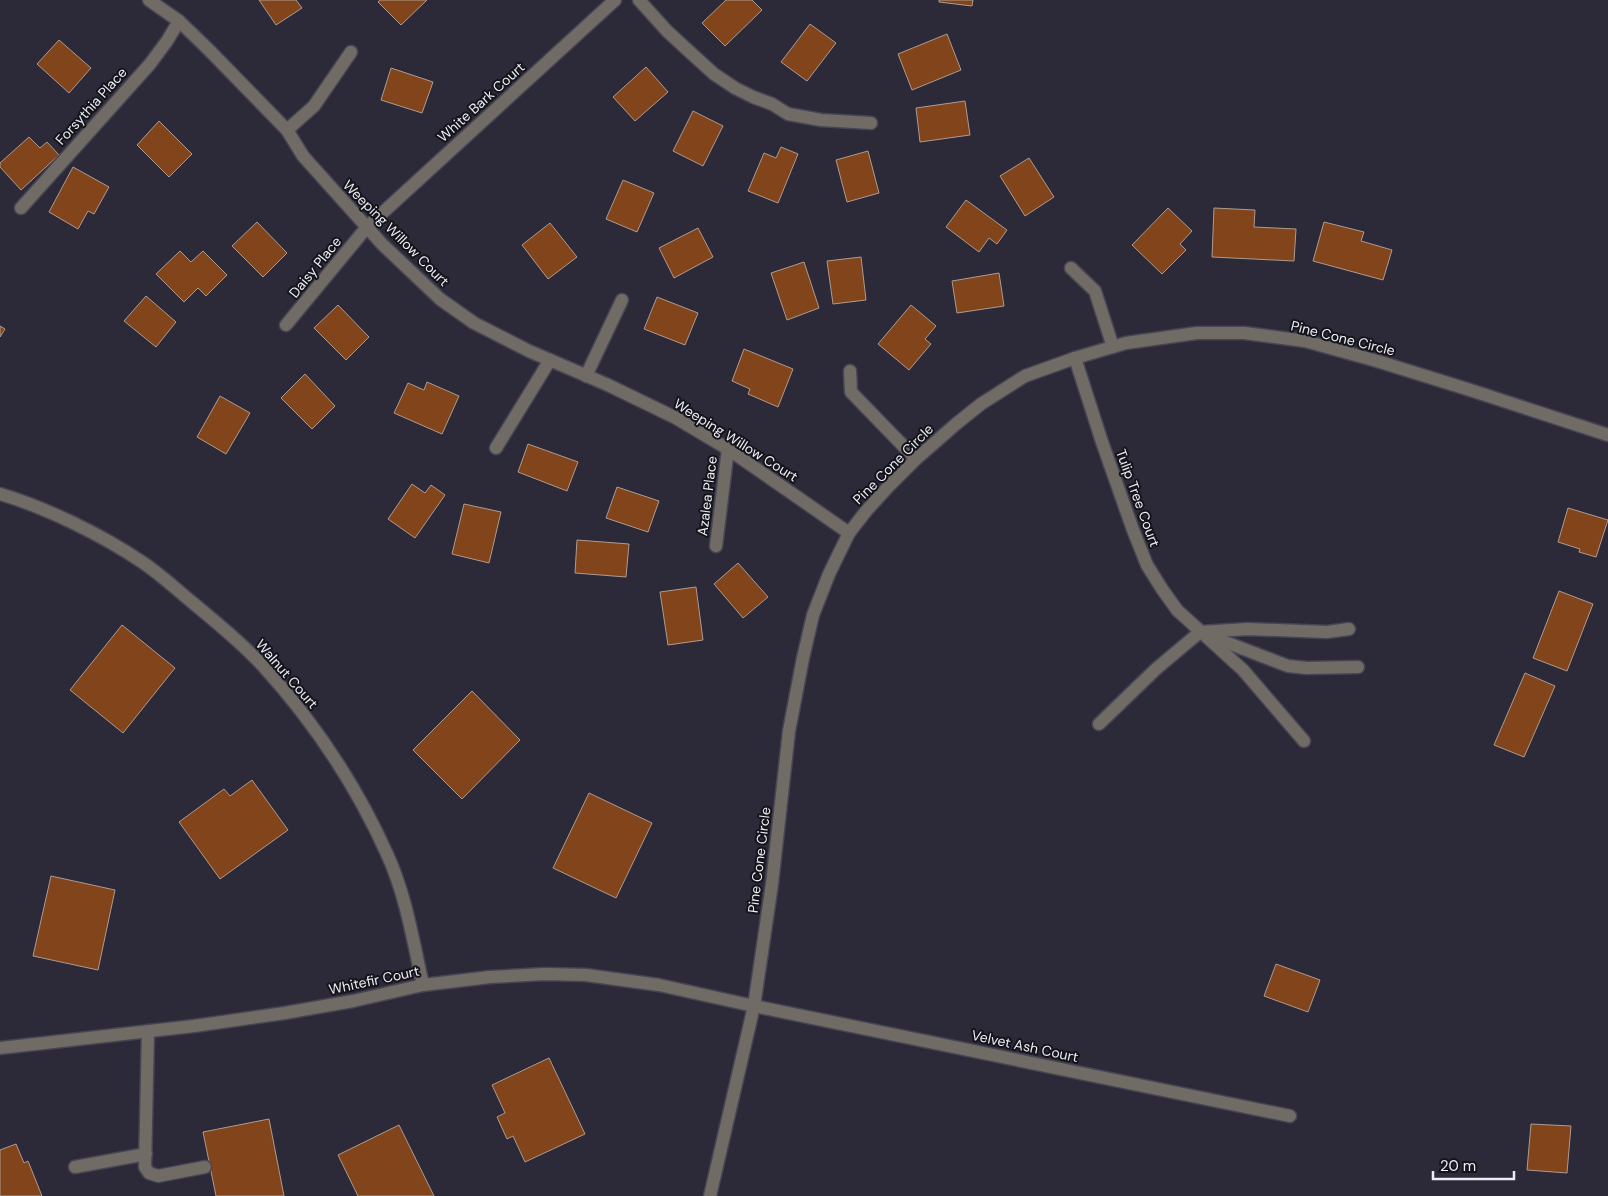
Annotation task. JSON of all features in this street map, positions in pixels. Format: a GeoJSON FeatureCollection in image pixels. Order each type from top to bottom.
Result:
{"type":"FeatureCollection","features":[{"type":"Feature","properties":{"kind":"street","name":"Weeping Willow Court"},"geometry":{"type":"LineString","coordinates":[[149,0],[179,21],[287,130],[303,156],[367,227],[408,270],[440,299],[474,323],[529,352],[676,418],[728,449],[849,533]]}},
{"type":"Feature","properties":{"kind":"street","name":"White Bark Court"},"geometry":{"type":"LineString","coordinates":[[367,227],[615,0]]}},
{"type":"Feature","properties":{"kind":"street"},"geometry":{"type":"LineString","coordinates":[[639,0],[667,31],[692,54],[714,74],[735,88],[772,104],[788,114],[821,120],[871,123]]}},
{"type":"Feature","properties":{"kind":"street","name":"Forsythia Place"},"geometry":{"type":"LineString","coordinates":[[21,208],[150,64],[179,21]]}},
{"type":"Feature","properties":{"kind":"street"},"geometry":{"type":"LineString","coordinates":[[287,130],[314,106],[351,52]]}},
{"type":"Feature","properties":{"kind":"street","name":"Daisy Place"},"geometry":{"type":"LineString","coordinates":[[286,326],[367,227]]}},
{"type":"Feature","properties":{"kind":"street"},"geometry":{"type":"LineString","coordinates":[[1071,268],[1095,291],[1113,347]]}},
{"type":"Feature","properties":{"kind":"street"},"geometry":{"type":"LineString","coordinates":[[586,376],[622,300]]}},
{"type":"Feature","properties":{"kind":"street","name":"Pine Cone Circle"},"geometry":{"type":"LineString","coordinates":[[710,1196],[754,1006],[772,884],[789,731],[813,615],[828,574],[849,533],[867,510],[916,459],[962,419],[1006,387],[1026,376],[1075,358],[1126,343],[1197,333],[1244,333],[1305,341],[1467,389],[1608,436]]}},
{"type":"Feature","properties":{"kind":"street","name":"Tulip Tree Court"},"geometry":{"type":"LineString","coordinates":[[1075,358],[1102,442],[1147,565],[1177,610],[1243,670],[1304,741]]}},
{"type":"Feature","properties":{"kind":"street"},"geometry":{"type":"LineString","coordinates":[[496,448],[550,360]]}},
{"type":"Feature","properties":{"kind":"street"},"geometry":{"type":"LineString","coordinates":[[850,371],[851,392],[916,459]]}},
{"type":"Feature","properties":{"kind":"street","name":"Azalea Place"},"geometry":{"type":"LineString","coordinates":[[716,546],[728,449]]}},
{"type":"Feature","properties":{"kind":"street","name":"Walnut Court"},"geometry":{"type":"LineString","coordinates":[[0,494],[74,524],[143,563],[228,632],[263,666],[309,722],[346,774],[366,811],[388,855],[401,891],[423,985]]}},
{"type":"Feature","properties":{"kind":"street"},"geometry":{"type":"LineString","coordinates":[[1099,724],[1156,669],[1200,632],[1248,629],[1327,632],[1348,629]]}},
{"type":"Feature","properties":{"kind":"street"},"geometry":{"type":"LineString","coordinates":[[1200,632],[1288,666],[1308,668],[1358,667]]}},
{"type":"Feature","properties":{"kind":"street","name":"Whitefir Court"},"geometry":{"type":"LineString","coordinates":[[0,1048],[304,1010],[423,985],[490,977],[545,974],[586,975],[659,984],[754,1006]]}},
{"type":"Feature","properties":{"kind":"street","name":"Velvet Ash Court"},"geometry":{"type":"LineString","coordinates":[[754,1006],[1290,1116]]}},
{"type":"Feature","properties":{"kind":"street"},"geometry":{"type":"LineString","coordinates":[[148,1031],[145,1167],[149,1173],[158,1176],[205,1167]]}},
{"type":"Feature","properties":{"kind":"street"},"geometry":{"type":"LineString","coordinates":[[75,1167],[146,1154]]}},
{"type":"Feature","properties":{"kind":"building"},"geometry":{"type":"Polygon","coordinates":[[[259,0],[296,0],[302,8],[276,25],[259,0]]]}},
{"type":"Feature","properties":{"kind":"building"},"geometry":{"type":"Polygon","coordinates":[[[380,0],[427,0],[401,25],[378,2],[380,0]]]}},
{"type":"Feature","properties":{"kind":"building"},"geometry":{"type":"Polygon","coordinates":[[[726,0],[752,0],[762,10],[725,46],[702,23],[726,0]]]}},
{"type":"Feature","properties":{"kind":"building"},"geometry":{"type":"Polygon","coordinates":[[[939,0],[973,0],[972,6],[939,2],[939,0]]]}},
{"type":"Feature","properties":{"kind":"building"},"geometry":{"type":"Polygon","coordinates":[[[810,24],[836,43],[807,81],[781,62],[810,24]]]}},
{"type":"Feature","properties":{"kind":"building"},"geometry":{"type":"Polygon","coordinates":[[[947,34],[961,70],[912,90],[898,54],[947,34]]]}},
{"type":"Feature","properties":{"kind":"building"},"geometry":{"type":"Polygon","coordinates":[[[59,40],[91,68],[69,93],[37,64],[59,40]]]}},
{"type":"Feature","properties":{"kind":"building"},"geometry":{"type":"Polygon","coordinates":[[[646,67],[668,92],[635,121],[613,97],[646,67]]]}},
{"type":"Feature","properties":{"kind":"building"},"geometry":{"type":"Polygon","coordinates":[[[391,68],[433,82],[422,113],[381,100],[391,68]]]}},
{"type":"Feature","properties":{"kind":"building"},"geometry":{"type":"Polygon","coordinates":[[[965,101],[970,135],[920,142],[916,108],[965,101]]]}},
{"type":"Feature","properties":{"kind":"building"},"geometry":{"type":"Polygon","coordinates":[[[693,111],[723,126],[703,166],[673,151],[693,111]]]}},
{"type":"Feature","properties":{"kind":"building"},"geometry":{"type":"Polygon","coordinates":[[[159,121],[192,154],[169,177],[137,145],[159,121]]]}},
{"type":"Feature","properties":{"kind":"building"},"geometry":{"type":"Polygon","coordinates":[[[29,137],[40,148],[47,142],[59,155],[21,190],[0,167],[0,163],[29,137]]]}},
{"type":"Feature","properties":{"kind":"building"},"geometry":{"type":"Polygon","coordinates":[[[781,147],[798,154],[778,203],[748,191],[764,153],[776,158],[781,147]]]}},
{"type":"Feature","properties":{"kind":"building"},"geometry":{"type":"Polygon","coordinates":[[[868,151],[879,193],[847,202],[836,160],[868,151]]]}},
{"type":"Feature","properties":{"kind":"building"},"geometry":{"type":"Polygon","coordinates":[[[1029,158],[1054,197],[1025,216],[1000,176],[1029,158]]]}},
{"type":"Feature","properties":{"kind":"building"},"geometry":{"type":"Polygon","coordinates":[[[73,167],[109,187],[94,214],[88,211],[78,229],[49,212],[73,167]]]}},
{"type":"Feature","properties":{"kind":"building"},"geometry":{"type":"Polygon","coordinates":[[[623,180],[654,193],[637,232],[606,219],[623,180]]]}},
{"type":"Feature","properties":{"kind":"building"},"geometry":{"type":"Polygon","coordinates":[[[966,200],[1007,230],[997,244],[989,238],[979,252],[946,227],[966,200]]]}},
{"type":"Feature","properties":{"kind":"building"},"geometry":{"type":"Polygon","coordinates":[[[1168,208],[1192,231],[1180,244],[1186,250],[1162,274],[1132,245],[1168,208]]]}},
{"type":"Feature","properties":{"kind":"building"},"geometry":{"type":"Polygon","coordinates":[[[1214,208],[1255,210],[1254,227],[1296,229],[1294,261],[1212,257],[1214,208]]]}},
{"type":"Feature","properties":{"kind":"building"},"geometry":{"type":"Polygon","coordinates":[[[257,222],[287,253],[263,277],[232,246],[257,222]]]}},
{"type":"Feature","properties":{"kind":"building"},"geometry":{"type":"Polygon","coordinates":[[[1324,222],[1364,232],[1361,241],[1392,250],[1383,280],[1313,261],[1324,222]]]}},
{"type":"Feature","properties":{"kind":"building"},"geometry":{"type":"Polygon","coordinates":[[[550,223],[577,257],[548,279],[522,245],[550,223]]]}},
{"type":"Feature","properties":{"kind":"building"},"geometry":{"type":"Polygon","coordinates":[[[698,228],[713,257],[674,278],[659,248],[698,228]]]}},
{"type":"Feature","properties":{"kind":"building"},"geometry":{"type":"Polygon","coordinates":[[[180,251],[191,262],[203,251],[227,275],[206,296],[198,288],[184,302],[156,274],[180,251]]]}},
{"type":"Feature","properties":{"kind":"building"},"geometry":{"type":"Polygon","coordinates":[[[861,257],[866,300],[833,304],[827,261],[861,257]]]}},
{"type":"Feature","properties":{"kind":"building"},"geometry":{"type":"Polygon","coordinates":[[[804,262],[819,308],[787,320],[771,273],[804,262]]]}},
{"type":"Feature","properties":{"kind":"building"},"geometry":{"type":"Polygon","coordinates":[[[999,273],[1004,306],[957,313],[952,281],[999,273]]]}},
{"type":"Feature","properties":{"kind":"building"},"geometry":{"type":"Polygon","coordinates":[[[146,296],[176,322],[156,347],[124,321],[146,296]]]}},
{"type":"Feature","properties":{"kind":"building"},"geometry":{"type":"Polygon","coordinates":[[[657,297],[698,313],[685,345],[644,329],[657,297]]]}},
{"type":"Feature","properties":{"kind":"building"},"geometry":{"type":"Polygon","coordinates":[[[338,305],[369,337],[346,360],[314,328],[338,305]]]}},
{"type":"Feature","properties":{"kind":"building"},"geometry":{"type":"Polygon","coordinates":[[[911,305],[936,326],[925,339],[931,344],[909,370],[878,344],[911,305]]]}},
{"type":"Feature","properties":{"kind":"building"},"geometry":{"type":"Polygon","coordinates":[[[0,326],[5,329],[0,337],[0,326]]]}},
{"type":"Feature","properties":{"kind":"building"},"geometry":{"type":"Polygon","coordinates":[[[744,349],[793,369],[778,407],[748,394],[750,389],[732,381],[744,349]]]}},
{"type":"Feature","properties":{"kind":"building"},"geometry":{"type":"Polygon","coordinates":[[[305,374],[335,406],[312,429],[281,398],[305,374]]]}},
{"type":"Feature","properties":{"kind":"building"},"geometry":{"type":"Polygon","coordinates":[[[427,382],[459,396],[442,434],[394,413],[408,383],[424,390],[427,382]]]}},
{"type":"Feature","properties":{"kind":"building"},"geometry":{"type":"Polygon","coordinates":[[[220,396],[250,413],[226,454],[197,437],[220,396]]]}},
{"type":"Feature","properties":{"kind":"building"},"geometry":{"type":"Polygon","coordinates":[[[528,444],[578,462],[567,491],[518,472],[528,444]]]}},
{"type":"Feature","properties":{"kind":"building"},"geometry":{"type":"Polygon","coordinates":[[[412,484],[425,493],[431,485],[445,495],[415,538],[388,519],[412,484]]]}},
{"type":"Feature","properties":{"kind":"building"},"geometry":{"type":"Polygon","coordinates":[[[617,487],[659,501],[648,532],[606,518],[617,487]]]}},
{"type":"Feature","properties":{"kind":"building"},"geometry":{"type":"Polygon","coordinates":[[[464,504],[501,512],[489,563],[452,554],[464,504]]]}},
{"type":"Feature","properties":{"kind":"building"},"geometry":{"type":"Polygon","coordinates":[[[1568,508],[1608,520],[1596,557],[1579,552],[1580,549],[1558,542],[1568,508]]]}},
{"type":"Feature","properties":{"kind":"building"},"geometry":{"type":"Polygon","coordinates":[[[577,540],[629,544],[626,577],[575,573],[577,540]]]}},
{"type":"Feature","properties":{"kind":"building"},"geometry":{"type":"Polygon","coordinates":[[[738,563],[768,597],[743,618],[714,584],[738,563]]]}},
{"type":"Feature","properties":{"kind":"building"},"geometry":{"type":"Polygon","coordinates":[[[696,587],[703,640],[668,645],[660,592],[696,587]]]}},
{"type":"Feature","properties":{"kind":"building"},"geometry":{"type":"Polygon","coordinates":[[[1559,591],[1593,604],[1567,671],[1533,658],[1559,591]]]}},
{"type":"Feature","properties":{"kind":"building"},"geometry":{"type":"Polygon","coordinates":[[[122,625],[175,668],[123,733],[70,690],[122,625]]]}},
{"type":"Feature","properties":{"kind":"building"},"geometry":{"type":"Polygon","coordinates":[[[1525,673],[1555,686],[1524,757],[1494,745],[1525,673]]]}},
{"type":"Feature","properties":{"kind":"building"},"geometry":{"type":"Polygon","coordinates":[[[472,691],[520,740],[462,799],[413,750],[472,691]]]}},
{"type":"Feature","properties":{"kind":"building"},"geometry":{"type":"Polygon","coordinates":[[[252,780],[288,830],[220,879],[179,822],[224,789],[230,796],[252,780]]]}},
{"type":"Feature","properties":{"kind":"building"},"geometry":{"type":"Polygon","coordinates":[[[589,793],[652,823],[616,898],[553,868],[589,793]]]}},
{"type":"Feature","properties":{"kind":"building"},"geometry":{"type":"Polygon","coordinates":[[[51,876],[115,890],[98,970],[33,956],[51,876]]]}},
{"type":"Feature","properties":{"kind":"building"},"geometry":{"type":"Polygon","coordinates":[[[1276,964],[1320,980],[1308,1012],[1264,996],[1276,964]]]}},
{"type":"Feature","properties":{"kind":"building"},"geometry":{"type":"Polygon","coordinates":[[[549,1058],[585,1134],[525,1162],[513,1136],[507,1139],[497,1117],[505,1113],[492,1085],[549,1058]]]}},
{"type":"Feature","properties":{"kind":"building"},"geometry":{"type":"Polygon","coordinates":[[[269,1119],[284,1196],[216,1196],[203,1132],[269,1119]]]}},
{"type":"Feature","properties":{"kind":"building"},"geometry":{"type":"Polygon","coordinates":[[[1531,1124],[1571,1126],[1567,1173],[1527,1170],[1531,1124]]]}},
{"type":"Feature","properties":{"kind":"building"},"geometry":{"type":"Polygon","coordinates":[[[399,1125],[434,1196],[358,1196],[338,1155],[399,1125]]]}},
{"type":"Feature","properties":{"kind":"building"},"geometry":{"type":"Polygon","coordinates":[[[16,1144],[24,1163],[28,1161],[42,1196],[0,1196],[0,1150],[16,1144]]]}}]}
